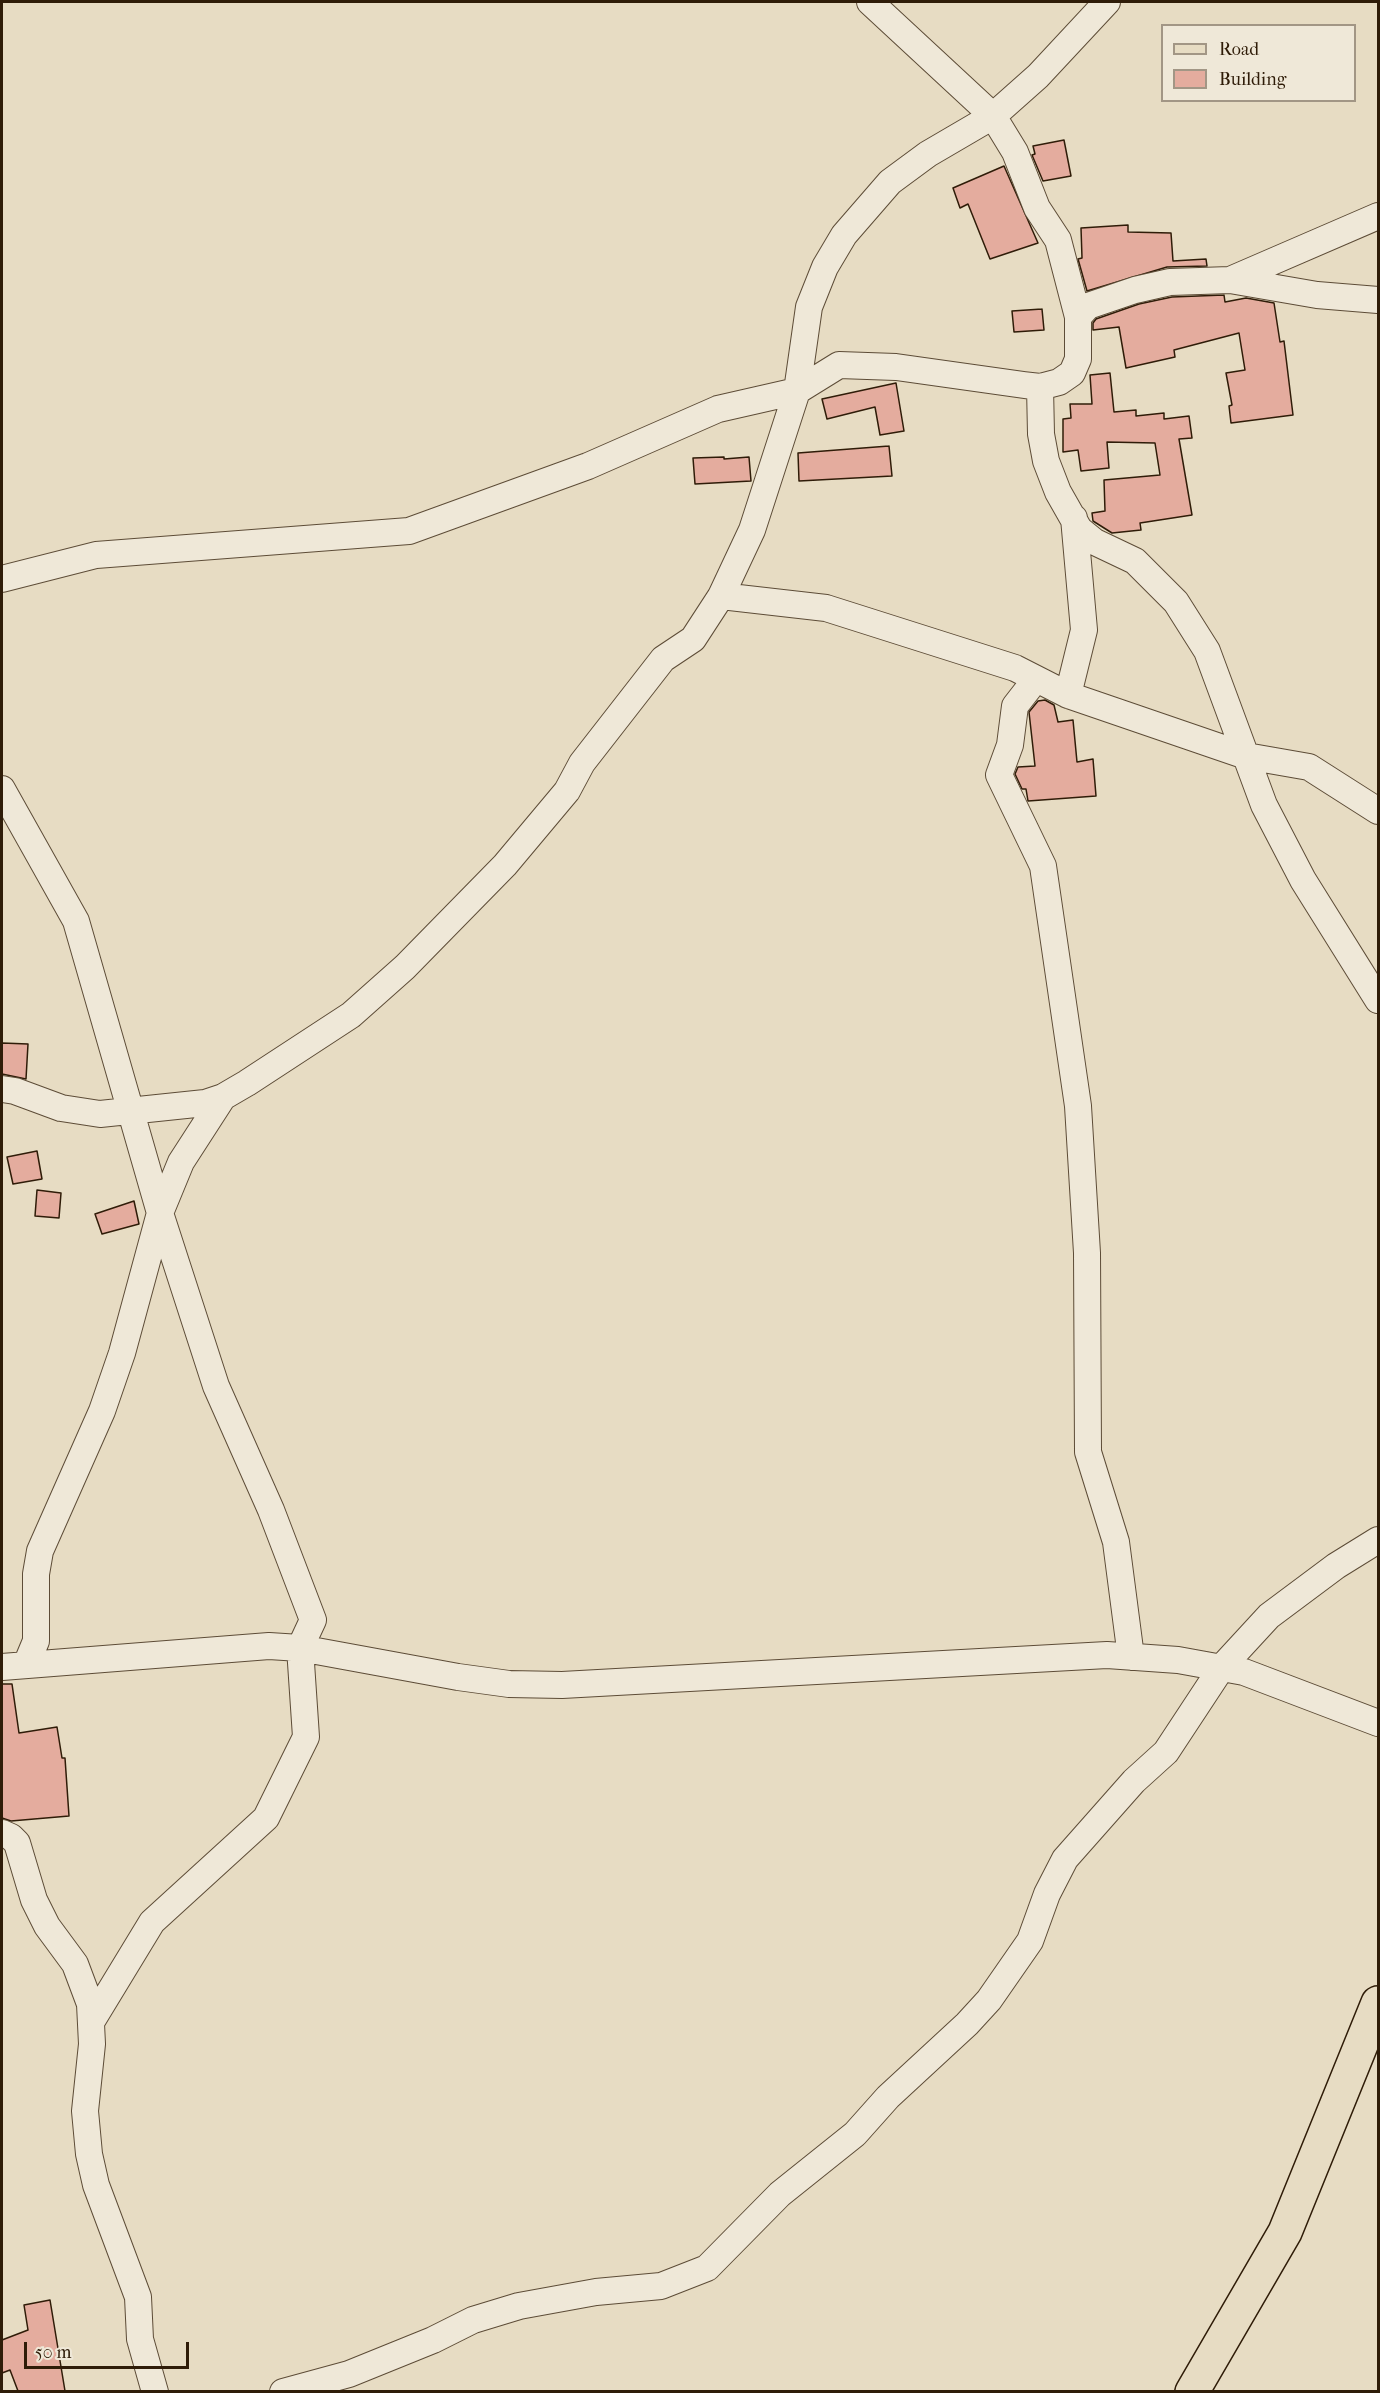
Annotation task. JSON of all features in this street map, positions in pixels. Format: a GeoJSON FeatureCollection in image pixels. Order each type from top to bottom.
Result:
{"type":"FeatureCollection","features":[{"type":"Feature","properties":{"kind":"main road"},"geometry":{"type":"LineString","coordinates":[[1192,2391],[1285,2232],[1378,2003]]}},
{"type":"Feature","properties":{"kind":"street"},"geometry":{"type":"LineString","coordinates":[[2,579],[96,555],[409,531],[588,466],[718,409],[797,391],[839,365],[854,364],[1040,387],[1059,382],[1072,373],[1077,359],[1078,317],[1058,240],[1037,208],[1015,152],[993,116],[870,2]]}},
{"type":"Feature","properties":{"kind":"street"},"geometry":{"type":"LineString","coordinates":[[2,1089],[61,1108],[100,1114],[205,1103],[223,1097],[351,1015],[405,967],[505,865],[567,791],[582,763],[663,659],[693,639],[721,596],[752,530],[797,391],[810,307],[825,267],[844,235],[890,182],[928,154],[993,116],[1038,76],[1107,2]]}},
{"type":"Feature","properties":{"kind":"street"},"geometry":{"type":"LineString","coordinates":[[1230,280],[1378,216]]}},
{"type":"Feature","properties":{"kind":"street"},"geometry":{"type":"LineString","coordinates":[[1078,317],[1088,306],[1154,285],[1230,280],[1317,295],[1378,300]]}},
{"type":"Feature","properties":{"kind":"street"},"geometry":{"type":"LineString","coordinates":[[1040,387],[1041,434],[1046,461],[1058,492],[1079,529],[1095,542],[1135,561],[1176,602],[1207,651],[1264,805],[1303,880],[1378,1000]]}},
{"type":"Feature","properties":{"kind":"street"},"geometry":{"type":"LineString","coordinates":[[1068,695],[1084,630],[1074,518]]}},
{"type":"Feature","properties":{"kind":"street"},"geometry":{"type":"LineString","coordinates":[[721,596],[825,608],[1015,668],[1068,695],[1246,756],[1309,767],[1378,811]]}},
{"type":"Feature","properties":{"kind":"street"},"geometry":{"type":"LineString","coordinates":[[1036,679],[1015,706],[1010,745],[999,775],[1043,866],[1078,1106],[1087,1253],[1088,1452],[1116,1542],[1131,1657]]}},
{"type":"Feature","properties":{"kind":"street"},"geometry":{"type":"LineString","coordinates":[[2,789],[76,921],[133,1112],[160,1213],[216,1386],[271,1510],[313,1620],[300,1648],[306,1737],[266,1818],[152,1922],[93,2019]]}},
{"type":"Feature","properties":{"kind":"street"},"geometry":{"type":"LineString","coordinates":[[14,1666],[36,1641],[36,1574],[40,1551],[102,1411],[122,1353],[160,1213],[181,1162],[223,1097]]}},
{"type":"Feature","properties":{"kind":"street"},"geometry":{"type":"LineString","coordinates":[[284,2391],[349,2374],[433,2340],[473,2320],[507,2310],[597,2292],[662,2286],[707,2268],[780,2194],[855,2134],[888,2097],[989,2000],[1029,1941],[1047,1894],[1065,1859],[1134,1781],[1166,1752],[1222,1667],[1269,1616],[1336,1566],[1378,1540]]}},
{"type":"Feature","properties":{"kind":"street"},"geometry":{"type":"LineString","coordinates":[[14,1666],[242,1647],[300,1648],[458,1677],[519,1684],[737,1676],[1084,1655],[1178,1660],[1222,1667],[1263,1678],[1378,1723]]}},
{"type":"Feature","properties":{"kind":"street"},"geometry":{"type":"LineString","coordinates":[[2,1833],[17,1843],[34,1900],[47,1926],[75,1964],[83,1982],[93,2019],[85,2111],[89,2154],[96,2185],[138,2297],[140,2339],[155,2391]]}},
{"type":"Feature","properties":{"kind":"building"},"geometry":{"type":"Polygon","coordinates":[[[1064,140],[1071,176],[1043,181],[1032,155],[1035,154],[1033,146],[1064,140]]]}},
{"type":"Feature","properties":{"kind":"building"},"geometry":{"type":"Polygon","coordinates":[[[1004,166],[1038,243],[990,259],[968,204],[960,208],[953,188],[1004,166]]]}},
{"type":"Feature","properties":{"kind":"building"},"geometry":{"type":"Polygon","coordinates":[[[1128,225],[1128,232],[1171,233],[1173,261],[1206,259],[1207,266],[1167,267],[1087,291],[1078,259],[1082,258],[1081,228],[1128,225]]]}},
{"type":"Feature","properties":{"kind":"building"},"geometry":{"type":"Polygon","coordinates":[[[1224,295],[1225,302],[1246,298],[1274,303],[1280,342],[1284,341],[1293,415],[1231,423],[1229,406],[1232,405],[1226,373],[1245,370],[1239,333],[1174,350],[1175,357],[1126,368],[1119,327],[1093,330],[1093,323],[1096,319],[1139,304],[1172,297],[1224,295]]]}},
{"type":"Feature","properties":{"kind":"building"},"geometry":{"type":"Polygon","coordinates":[[[1042,309],[1044,330],[1014,332],[1012,311],[1042,309]]]}},
{"type":"Feature","properties":{"kind":"building"},"geometry":{"type":"Polygon","coordinates":[[[1110,373],[1114,412],[1136,410],[1136,416],[1164,413],[1164,419],[1189,416],[1192,438],[1179,439],[1192,515],[1140,523],[1141,530],[1112,533],[1093,521],[1092,513],[1105,511],[1104,480],[1160,475],[1155,443],[1107,442],[1109,468],[1081,471],[1078,450],[1063,452],[1063,419],[1071,418],[1070,404],[1092,404],[1090,375],[1110,373]]]}},
{"type":"Feature","properties":{"kind":"building"},"geometry":{"type":"Polygon","coordinates":[[[896,383],[904,431],[880,435],[875,407],[827,419],[822,399],[896,383]]]}},
{"type":"Feature","properties":{"kind":"building"},"geometry":{"type":"Polygon","coordinates":[[[889,446],[892,476],[799,481],[798,453],[889,446]]]}},
{"type":"Feature","properties":{"kind":"building"},"geometry":{"type":"Polygon","coordinates":[[[724,457],[724,459],[749,457],[751,481],[695,484],[693,458],[724,457]]]}},
{"type":"Feature","properties":{"kind":"building"},"geometry":{"type":"Polygon","coordinates":[[[1045,700],[1054,705],[1058,722],[1073,720],[1077,762],[1093,759],[1096,796],[1028,801],[1026,789],[1022,789],[1015,774],[1018,767],[1035,766],[1029,712],[1038,701],[1045,700]]]}},
{"type":"Feature","properties":{"kind":"building"},"geometry":{"type":"Polygon","coordinates":[[[2,1043],[28,1044],[26,1079],[2,1074],[2,1043]]]}},
{"type":"Feature","properties":{"kind":"building"},"geometry":{"type":"Polygon","coordinates":[[[37,1151],[42,1179],[13,1184],[7,1157],[37,1151]]]}},
{"type":"Feature","properties":{"kind":"building"},"geometry":{"type":"Polygon","coordinates":[[[37,1190],[61,1193],[59,1218],[35,1216],[37,1190]]]}},
{"type":"Feature","properties":{"kind":"building"},"geometry":{"type":"Polygon","coordinates":[[[134,1201],[139,1224],[102,1234],[95,1214],[134,1201]]]}},
{"type":"Feature","properties":{"kind":"building"},"geometry":{"type":"Polygon","coordinates":[[[2,1684],[12,1684],[19,1733],[57,1727],[62,1758],[65,1758],[69,1816],[11,1821],[2,1818],[2,1684]]]}},
{"type":"Feature","properties":{"kind":"building"},"geometry":{"type":"Polygon","coordinates":[[[50,2300],[65,2391],[18,2391],[10,2370],[2,2373],[2,2340],[28,2330],[24,2305],[50,2300]]]}}]}
